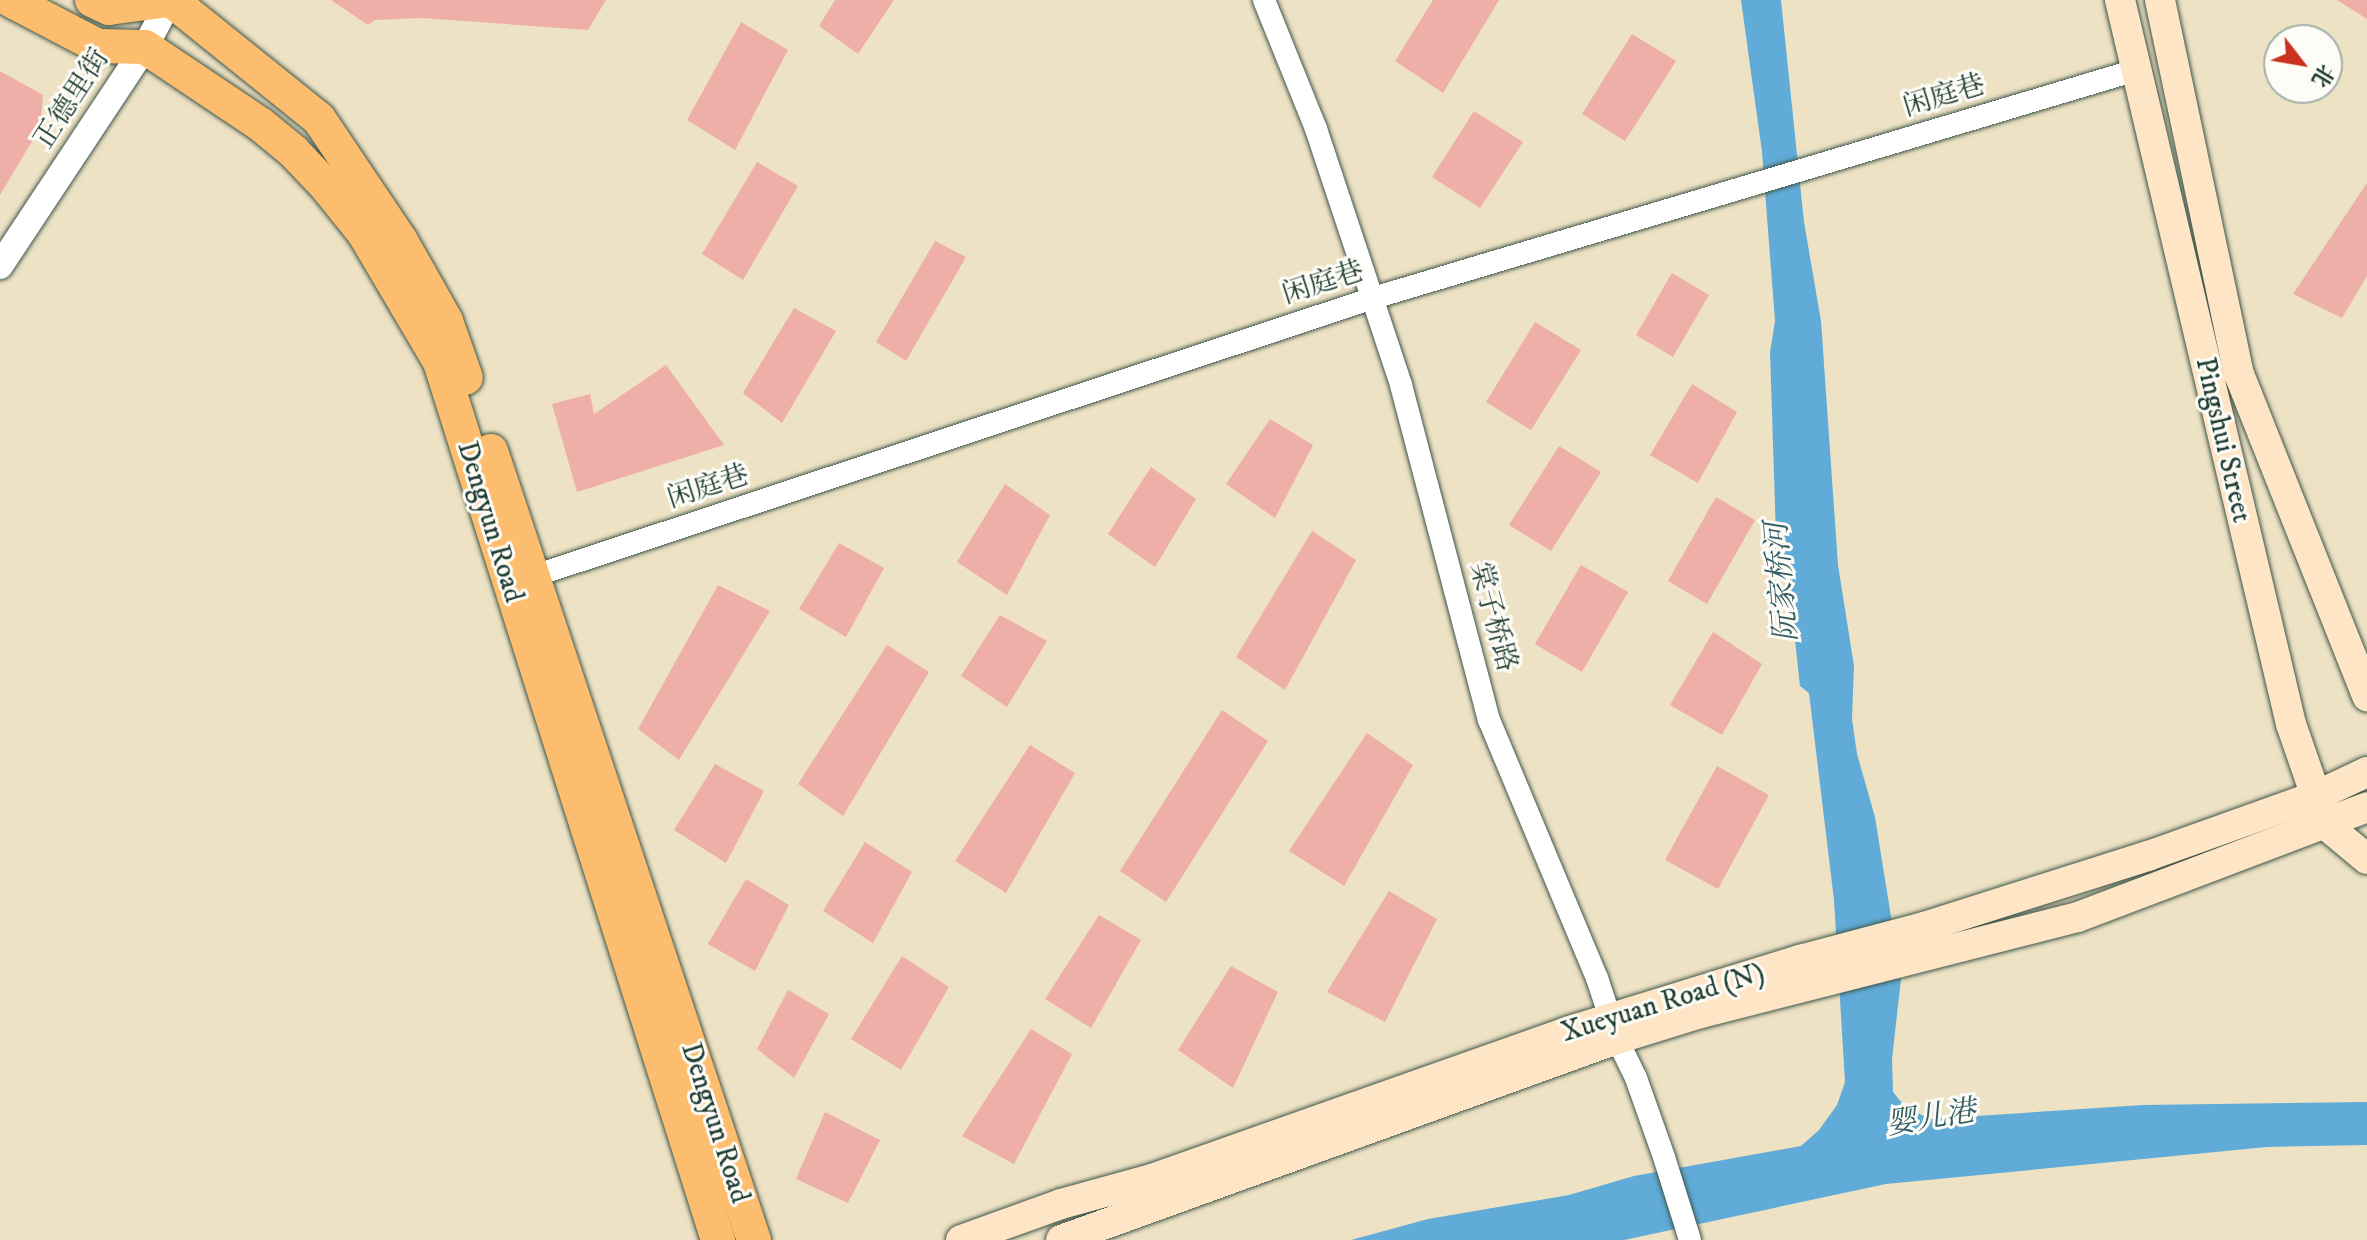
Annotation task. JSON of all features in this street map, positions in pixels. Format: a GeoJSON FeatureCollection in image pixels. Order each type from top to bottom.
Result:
{"type":"FeatureCollection","features":[{"type":"Feature","properties":{"kind":"main road"},"geometry":{"type":"LineString","coordinates":[[10,0],[98,46],[145,47]]}},
{"type":"Feature","properties":{"kind":"main road"},"geometry":{"type":"LineString","coordinates":[[92,0],[109,8],[169,0]]}},
{"type":"Feature","properties":{"kind":"main road","name":"Dengyun Road"},"geometry":{"type":"LineString","coordinates":[[169,0],[319,119],[401,241],[446,321],[534,576],[754,1240]]}},
{"type":"Feature","properties":{"kind":"main road","name":"Pingshui Street"},"geometry":{"type":"LineString","coordinates":[[2120,0],[2287,709],[2326,825]]}},
{"type":"Feature","properties":{"kind":"main road","name":"Pingshui Street"},"geometry":{"type":"LineString","coordinates":[[2160,0],[2239,374],[2367,696]]}},
{"type":"Feature","properties":{"kind":"main road","name":"Dengyun Road"},"geometry":{"type":"LineString","coordinates":[[145,47],[260,124],[327,187],[364,233],[440,362],[718,1240]]}},
{"type":"Feature","properties":{"kind":"main road","name":"Xueyuan Road (N)"},"geometry":{"type":"LineString","coordinates":[[961,1240],[1061,1204],[1152,1179],[1613,1029],[1923,941],[2316,796],[2367,772]]}},
{"type":"Feature","properties":{"kind":"main road","name":"Xueyuan Road (N)"},"geometry":{"type":"LineString","coordinates":[[1923,941],[2078,917],[2367,807]]}},
{"type":"Feature","properties":{"kind":"main road"},"geometry":{"type":"LineString","coordinates":[[2326,825],[2367,859]]}},
{"type":"Feature","properties":{"kind":"main road","name":"Xueyuan Road (N)"},"geometry":{"type":"LineString","coordinates":[[1061,1240],[1613,1029]]}},
{"type":"Feature","properties":{"kind":"street","name":"正德里街"},"geometry":{"type":"LineString","coordinates":[[0,266],[145,47],[169,0]]}},
{"type":"Feature","properties":{"kind":"street","name":"棠子桥路"},"geometry":{"type":"LineString","coordinates":[[1264,0],[1316,129],[1401,385],[1489,720],[1597,978],[1613,1029],[1636,1078],[1690,1240]]}},
{"type":"Feature","properties":{"kind":"street","name":"闲庭巷"},"geometry":{"type":"LineString","coordinates":[[534,576],[1370,299],[2136,70]]}},
{"type":"Feature","properties":{"kind":"water","name":"婴儿港"},"geometry":{"type":"Polygon","coordinates":[[[1741,0],[1781,0],[1804,222],[1821,321],[1838,565],[1854,666],[1852,719],[1857,754],[1875,817],[1901,979],[1892,1059],[1893,1092],[1906,1108],[1931,1119],[2143,1105],[2367,1102],[2367,1145],[2267,1147],[1886,1184],[1624,1240],[1351,1240],[1428,1219],[1569,1195],[1634,1176],[1801,1146],[1819,1130],[1837,1105],[1845,1082],[1834,900],[1809,693],[1800,686],[1787,567],[1776,536],[1770,352],[1775,321],[1762,152],[1741,0]]]}},
{"type":"Feature","properties":{"kind":"building"},"geometry":{"type":"Polygon","coordinates":[[[331,0],[606,0],[588,30],[422,18],[375,20],[368,25],[331,0]]]}},
{"type":"Feature","properties":{"kind":"building"},"geometry":{"type":"Polygon","coordinates":[[[835,0],[894,0],[858,54],[819,26],[835,0]]]}},
{"type":"Feature","properties":{"kind":"building"},"geometry":{"type":"Polygon","coordinates":[[[1433,0],[1499,0],[1443,93],[1395,61],[1433,0]]]}},
{"type":"Feature","properties":{"kind":"building"},"geometry":{"type":"Polygon","coordinates":[[[2337,0],[2367,0],[2367,19],[2337,0]]]}},
{"type":"Feature","properties":{"kind":"building"},"geometry":{"type":"Polygon","coordinates":[[[741,22],[788,50],[735,150],[687,120],[741,22]]]}},
{"type":"Feature","properties":{"kind":"building"},"geometry":{"type":"Polygon","coordinates":[[[1632,34],[1676,61],[1625,141],[1582,114],[1632,34]]]}},
{"type":"Feature","properties":{"kind":"building"},"geometry":{"type":"Polygon","coordinates":[[[0,71],[43,95],[40,128],[0,195],[0,71]]]}},
{"type":"Feature","properties":{"kind":"building"},"geometry":{"type":"Polygon","coordinates":[[[1474,111],[1523,142],[1480,208],[1432,177],[1474,111]]]}},
{"type":"Feature","properties":{"kind":"building"},"geometry":{"type":"Polygon","coordinates":[[[757,162],[798,186],[743,280],[702,254],[757,162]]]}},
{"type":"Feature","properties":{"kind":"building"},"geometry":{"type":"Polygon","coordinates":[[[2367,183],[2367,276],[2342,318],[2293,294],[2367,183]]]}},
{"type":"Feature","properties":{"kind":"building"},"geometry":{"type":"Polygon","coordinates":[[[935,241],[966,257],[906,361],[876,342],[935,241]]]}},
{"type":"Feature","properties":{"kind":"building"},"geometry":{"type":"Polygon","coordinates":[[[1672,273],[1709,295],[1673,357],[1636,335],[1672,273]]]}},
{"type":"Feature","properties":{"kind":"building"},"geometry":{"type":"Polygon","coordinates":[[[794,308],[836,331],[782,423],[743,393],[794,308]]]}},
{"type":"Feature","properties":{"kind":"building"},"geometry":{"type":"Polygon","coordinates":[[[1535,322],[1581,350],[1531,430],[1486,402],[1535,322]]]}},
{"type":"Feature","properties":{"kind":"building"},"geometry":{"type":"Polygon","coordinates":[[[666,365],[724,445],[577,492],[552,404],[590,394],[594,414],[666,365]]]}},
{"type":"Feature","properties":{"kind":"building"},"geometry":{"type":"Polygon","coordinates":[[[1692,384],[1737,412],[1698,483],[1650,455],[1692,384]]]}},
{"type":"Feature","properties":{"kind":"building"},"geometry":{"type":"Polygon","coordinates":[[[1270,419],[1313,445],[1275,518],[1226,484],[1270,419]]]}},
{"type":"Feature","properties":{"kind":"building"},"geometry":{"type":"Polygon","coordinates":[[[1559,446],[1601,472],[1551,551],[1509,525],[1559,446]]]}},
{"type":"Feature","properties":{"kind":"building"},"geometry":{"type":"Polygon","coordinates":[[[1151,467],[1196,499],[1155,567],[1108,534],[1151,467]]]}},
{"type":"Feature","properties":{"kind":"building"},"geometry":{"type":"Polygon","coordinates":[[[1005,484],[1050,515],[1007,595],[957,562],[1005,484]]]}},
{"type":"Feature","properties":{"kind":"building"},"geometry":{"type":"Polygon","coordinates":[[[1716,497],[1755,520],[1707,604],[1668,581],[1716,497]]]}},
{"type":"Feature","properties":{"kind":"building"},"geometry":{"type":"Polygon","coordinates":[[[1312,531],[1356,560],[1285,690],[1236,657],[1312,531]]]}},
{"type":"Feature","properties":{"kind":"building"},"geometry":{"type":"Polygon","coordinates":[[[839,543],[884,568],[846,637],[799,609],[839,543]]]}},
{"type":"Feature","properties":{"kind":"building"},"geometry":{"type":"Polygon","coordinates":[[[1581,565],[1628,592],[1582,672],[1535,644],[1581,565]]]}},
{"type":"Feature","properties":{"kind":"building"},"geometry":{"type":"Polygon","coordinates":[[[718,585],[770,611],[679,760],[638,729],[718,585]]]}},
{"type":"Feature","properties":{"kind":"building"},"geometry":{"type":"Polygon","coordinates":[[[1000,615],[1047,641],[1007,707],[961,676],[1000,615]]]}},
{"type":"Feature","properties":{"kind":"building"},"geometry":{"type":"Polygon","coordinates":[[[1713,632],[1762,664],[1722,735],[1670,705],[1713,632]]]}},
{"type":"Feature","properties":{"kind":"building"},"geometry":{"type":"Polygon","coordinates":[[[887,645],[929,672],[843,816],[798,784],[887,645]]]}},
{"type":"Feature","properties":{"kind":"building"},"geometry":{"type":"Polygon","coordinates":[[[1222,710],[1268,741],[1166,902],[1120,871],[1222,710]]]}},
{"type":"Feature","properties":{"kind":"building"},"geometry":{"type":"Polygon","coordinates":[[[1367,733],[1413,765],[1344,886],[1289,851],[1367,733]]]}},
{"type":"Feature","properties":{"kind":"building"},"geometry":{"type":"Polygon","coordinates":[[[1030,745],[1075,773],[1006,893],[955,861],[1030,745]]]}},
{"type":"Feature","properties":{"kind":"building"},"geometry":{"type":"Polygon","coordinates":[[[715,764],[764,791],[726,863],[674,830],[715,764]]]}},
{"type":"Feature","properties":{"kind":"building"},"geometry":{"type":"Polygon","coordinates":[[[1717,766],[1769,795],[1718,889],[1665,860],[1717,766]]]}},
{"type":"Feature","properties":{"kind":"building"},"geometry":{"type":"Polygon","coordinates":[[[865,842],[912,872],[873,943],[823,911],[865,842]]]}},
{"type":"Feature","properties":{"kind":"building"},"geometry":{"type":"Polygon","coordinates":[[[746,879],[789,905],[755,971],[708,944],[746,879]]]}},
{"type":"Feature","properties":{"kind":"building"},"geometry":{"type":"Polygon","coordinates":[[[1389,891],[1437,919],[1385,1022],[1327,992],[1389,891]]]}},
{"type":"Feature","properties":{"kind":"building"},"geometry":{"type":"Polygon","coordinates":[[[1099,915],[1141,940],[1091,1028],[1045,999],[1099,915]]]}},
{"type":"Feature","properties":{"kind":"building"},"geometry":{"type":"Polygon","coordinates":[[[902,956],[949,987],[901,1070],[851,1039],[902,956]]]}},
{"type":"Feature","properties":{"kind":"building"},"geometry":{"type":"Polygon","coordinates":[[[1231,966],[1278,992],[1233,1088],[1178,1050],[1231,966]]]}},
{"type":"Feature","properties":{"kind":"building"},"geometry":{"type":"Polygon","coordinates":[[[788,990],[829,1014],[794,1078],[757,1049],[788,990]]]}},
{"type":"Feature","properties":{"kind":"building"},"geometry":{"type":"Polygon","coordinates":[[[1031,1029],[1072,1054],[1014,1164],[962,1136],[1031,1029]]]}},
{"type":"Feature","properties":{"kind":"building"},"geometry":{"type":"Polygon","coordinates":[[[825,1112],[880,1140],[848,1203],[796,1179],[825,1112]]]}},
{"type":"Feature","properties":{"kind":"water label","name":"阮家桥河"},"geometry":{"type":"Point","coordinates":[1783,582]}}]}
